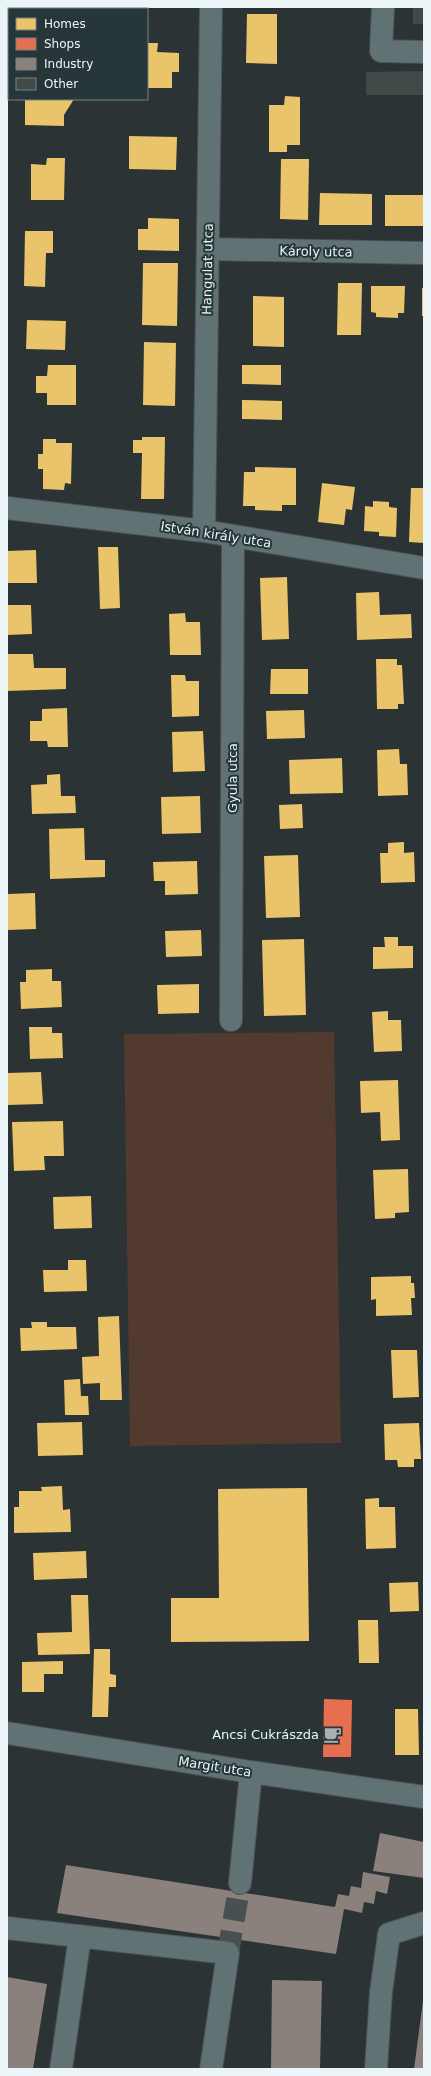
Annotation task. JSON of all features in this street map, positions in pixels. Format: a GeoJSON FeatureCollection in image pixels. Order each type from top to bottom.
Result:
{"type":"FeatureCollection","features":[{"type":"Feature","properties":{"kind":"street","name":"Hangulat utca"},"geometry":{"type":"LineString","coordinates":[[204,531],[211,7]]}},
{"type":"Feature","properties":{"kind":"street"},"geometry":{"type":"LineString","coordinates":[[383,7],[381,51],[424,52]]}},
{"type":"Feature","properties":{"kind":"street","name":"Károly utca"},"geometry":{"type":"LineString","coordinates":[[208,248],[424,253]]}},
{"type":"Feature","properties":{"kind":"street","name":"István király utca"},"geometry":{"type":"LineString","coordinates":[[7,508],[204,531],[424,568]]}},
{"type":"Feature","properties":{"kind":"street","name":"Gyula utca"},"geometry":{"type":"LineString","coordinates":[[231,1020],[233,536]]}},
{"type":"Feature","properties":{"kind":"street","name":"Margit utca"},"geometry":{"type":"LineString","coordinates":[[7,1733],[251,1772],[424,1797]]}},
{"type":"Feature","properties":{"kind":"street"},"geometry":{"type":"LineString","coordinates":[[240,1883],[251,1772]]}},
{"type":"Feature","properties":{"kind":"street"},"geometry":{"type":"LineString","coordinates":[[376,2069],[381,1992],[388,1934],[424,1923]]}},
{"type":"Feature","properties":{"kind":"street"},"geometry":{"type":"LineString","coordinates":[[7,1928],[228,1953],[212,2069]]}},
{"type":"Feature","properties":{"kind":"street"},"geometry":{"type":"LineString","coordinates":[[61,2069],[80,1936]]}},
{"type":"Feature","properties":{"kind":"shaded area"},"geometry":{"type":"Polygon","coordinates":[[[334,1032],[341,1443],[130,1446],[124,1034],[334,1032]]]}},
{"type":"Feature","properties":{"kind":"building: Homes"},"geometry":{"type":"Polygon","coordinates":[[[32,7],[68,7],[68,8],[32,7]]]}},
{"type":"Feature","properties":{"kind":"building: Homes"},"geometry":{"type":"Polygon","coordinates":[[[247,14],[277,14],[277,64],[246,63],[247,14]]]}},
{"type":"Feature","properties":{"kind":"building: Homes"},"geometry":{"type":"Polygon","coordinates":[[[148,43],[158,43],[157,52],[179,53],[179,72],[172,72],[172,88],[148,88],[148,43]]]}},
{"type":"Feature","properties":{"kind":"building: Homes"},"geometry":{"type":"Polygon","coordinates":[[[285,96],[300,97],[300,145],[287,145],[287,152],[269,152],[269,105],[284,105],[285,96]]]}},
{"type":"Feature","properties":{"kind":"building: Homes"},"geometry":{"type":"Polygon","coordinates":[[[25,100],[73,100],[64,115],[64,126],[25,125],[25,100]]]}},
{"type":"Feature","properties":{"kind":"building: Homes"},"geometry":{"type":"Polygon","coordinates":[[[129,136],[177,137],[176,170],[129,169],[129,136]]]}},
{"type":"Feature","properties":{"kind":"building: Homes"},"geometry":{"type":"Polygon","coordinates":[[[47,158],[65,158],[64,200],[31,200],[31,164],[46,165],[47,158]]]}},
{"type":"Feature","properties":{"kind":"building: Homes"},"geometry":{"type":"Polygon","coordinates":[[[281,159],[309,159],[308,220],[280,219],[281,159]]]}},
{"type":"Feature","properties":{"kind":"building: Homes"},"geometry":{"type":"Polygon","coordinates":[[[320,193],[372,194],[372,225],[319,225],[320,193]]]}},
{"type":"Feature","properties":{"kind":"building: Homes"},"geometry":{"type":"Polygon","coordinates":[[[385,195],[424,195],[424,226],[385,226],[385,195]]]}},
{"type":"Feature","properties":{"kind":"building: Homes"},"geometry":{"type":"Polygon","coordinates":[[[148,218],[179,219],[179,251],[138,250],[138,229],[148,229],[148,218]]]}},
{"type":"Feature","properties":{"kind":"building: Homes"},"geometry":{"type":"Polygon","coordinates":[[[25,231],[53,231],[53,253],[46,253],[45,287],[24,286],[25,231]]]}},
{"type":"Feature","properties":{"kind":"building: Homes"},"geometry":{"type":"Polygon","coordinates":[[[143,263],[178,263],[177,326],[142,325],[143,263]]]}},
{"type":"Feature","properties":{"kind":"building: Homes"},"geometry":{"type":"Polygon","coordinates":[[[338,283],[362,283],[361,335],[337,335],[338,283]]]}},
{"type":"Feature","properties":{"kind":"building: Homes"},"geometry":{"type":"Polygon","coordinates":[[[371,286],[405,286],[404,313],[398,313],[398,318],[376,317],[376,313],[371,312],[371,286]]]}},
{"type":"Feature","properties":{"kind":"building: Homes"},"geometry":{"type":"Polygon","coordinates":[[[422,288],[424,288],[424,316],[422,316],[422,288]]]}},
{"type":"Feature","properties":{"kind":"building: Homes"},"geometry":{"type":"Polygon","coordinates":[[[253,296],[284,297],[284,347],[253,346],[253,296]]]}},
{"type":"Feature","properties":{"kind":"building: Homes"},"geometry":{"type":"Polygon","coordinates":[[[27,320],[66,321],[65,350],[26,349],[27,320]]]}},
{"type":"Feature","properties":{"kind":"building: Homes"},"geometry":{"type":"Polygon","coordinates":[[[144,342],[176,343],[175,406],[143,405],[144,342]]]}},
{"type":"Feature","properties":{"kind":"building: Homes"},"geometry":{"type":"Polygon","coordinates":[[[48,365],[76,365],[76,405],[47,405],[47,393],[36,393],[36,376],[47,376],[48,365]]]}},
{"type":"Feature","properties":{"kind":"building: Homes"},"geometry":{"type":"Polygon","coordinates":[[[242,365],[281,365],[281,385],[242,384],[242,365]]]}},
{"type":"Feature","properties":{"kind":"building: Homes"},"geometry":{"type":"Polygon","coordinates":[[[242,400],[282,401],[282,420],[242,419],[242,400]]]}},
{"type":"Feature","properties":{"kind":"building: Homes"},"geometry":{"type":"Polygon","coordinates":[[[142,437],[165,437],[164,499],[141,499],[142,453],[133,453],[133,440],[142,440],[142,437]]]}},
{"type":"Feature","properties":{"kind":"building: Homes"},"geometry":{"type":"Polygon","coordinates":[[[43,439],[56,439],[56,443],[72,443],[71,484],[65,483],[64,490],[43,489],[43,469],[38,469],[38,454],[43,454],[43,439]]]}},
{"type":"Feature","properties":{"kind":"building: Homes"},"geometry":{"type":"Polygon","coordinates":[[[255,467],[296,468],[296,505],[282,505],[282,511],[255,510],[255,506],[243,506],[244,472],[255,472],[255,467]]]}},
{"type":"Feature","properties":{"kind":"building: Homes"},"geometry":{"type":"Polygon","coordinates":[[[322,483],[355,487],[352,510],[346,509],[344,525],[318,522],[322,483]]]}},
{"type":"Feature","properties":{"kind":"building: Homes"},"geometry":{"type":"Polygon","coordinates":[[[411,488],[424,488],[424,543],[409,542],[411,488]]]}},
{"type":"Feature","properties":{"kind":"building: Homes"},"geometry":{"type":"Polygon","coordinates":[[[373,501],[389,502],[389,507],[397,508],[396,537],[379,536],[379,532],[364,531],[365,506],[373,507],[373,501]]]}},
{"type":"Feature","properties":{"kind":"building: Homes"},"geometry":{"type":"Polygon","coordinates":[[[98,547],[118,547],[120,608],[100,609],[98,547]]]}},
{"type":"Feature","properties":{"kind":"building: Homes"},"geometry":{"type":"Polygon","coordinates":[[[36,550],[37,583],[7,583],[7,551],[36,550]]]}},
{"type":"Feature","properties":{"kind":"building: Homes"},"geometry":{"type":"Polygon","coordinates":[[[287,577],[289,639],[262,640],[260,578],[287,577]]]}},
{"type":"Feature","properties":{"kind":"building: Homes"},"geometry":{"type":"Polygon","coordinates":[[[379,592],[380,615],[411,614],[412,638],[357,640],[356,593],[379,592]]]}},
{"type":"Feature","properties":{"kind":"building: Homes"},"geometry":{"type":"Polygon","coordinates":[[[7,605],[31,605],[32,634],[7,635],[7,605]]]}},
{"type":"Feature","properties":{"kind":"building: Homes"},"geometry":{"type":"Polygon","coordinates":[[[185,613],[186,622],[200,622],[201,655],[170,655],[169,614],[185,613]]]}},
{"type":"Feature","properties":{"kind":"building: Homes"},"geometry":{"type":"Polygon","coordinates":[[[7,654],[33,654],[34,668],[66,668],[66,689],[7,691],[7,654]]]}},
{"type":"Feature","properties":{"kind":"building: Homes"},"geometry":{"type":"Polygon","coordinates":[[[376,659],[397,659],[397,665],[402,665],[404,704],[398,704],[398,709],[377,709],[376,659]]]}},
{"type":"Feature","properties":{"kind":"building: Homes"},"geometry":{"type":"Polygon","coordinates":[[[271,669],[308,669],[308,694],[270,694],[271,669]]]}},
{"type":"Feature","properties":{"kind":"building: Homes"},"geometry":{"type":"Polygon","coordinates":[[[171,675],[185,675],[186,681],[199,681],[199,716],[172,717],[171,675]]]}},
{"type":"Feature","properties":{"kind":"building: Homes"},"geometry":{"type":"Polygon","coordinates":[[[67,708],[68,747],[48,747],[47,741],[30,741],[30,721],[42,721],[42,709],[67,708]]]}},
{"type":"Feature","properties":{"kind":"building: Homes"},"geometry":{"type":"Polygon","coordinates":[[[304,710],[305,738],[267,739],[266,711],[304,710]]]}},
{"type":"Feature","properties":{"kind":"building: Homes"},"geometry":{"type":"Polygon","coordinates":[[[203,731],[205,771],[173,772],[172,732],[203,731]]]}},
{"type":"Feature","properties":{"kind":"building: Homes"},"geometry":{"type":"Polygon","coordinates":[[[399,749],[400,764],[407,764],[408,795],[378,796],[377,750],[399,749]]]}},
{"type":"Feature","properties":{"kind":"building: Homes"},"geometry":{"type":"Polygon","coordinates":[[[342,758],[343,793],[290,794],[289,760],[342,758]]]}},
{"type":"Feature","properties":{"kind":"building: Homes"},"geometry":{"type":"Polygon","coordinates":[[[60,774],[61,796],[75,796],[76,813],[32,814],[31,785],[47,784],[47,775],[60,774]]]}},
{"type":"Feature","properties":{"kind":"building: Homes"},"geometry":{"type":"Polygon","coordinates":[[[200,796],[201,833],[162,834],[161,797],[200,796]]]}},
{"type":"Feature","properties":{"kind":"building: Homes"},"geometry":{"type":"Polygon","coordinates":[[[302,804],[303,828],[280,829],[279,805],[302,804]]]}},
{"type":"Feature","properties":{"kind":"building: Homes"},"geometry":{"type":"Polygon","coordinates":[[[84,828],[85,860],[105,860],[105,877],[50,879],[49,829],[84,828]]]}},
{"type":"Feature","properties":{"kind":"building: Homes"},"geometry":{"type":"Polygon","coordinates":[[[404,842],[404,853],[414,852],[415,882],[381,883],[380,853],[388,853],[388,843],[404,842]]]}},
{"type":"Feature","properties":{"kind":"building: Homes"},"geometry":{"type":"Polygon","coordinates":[[[298,855],[300,917],[266,918],[264,856],[298,855]]]}},
{"type":"Feature","properties":{"kind":"building: Homes"},"geometry":{"type":"Polygon","coordinates":[[[197,861],[198,894],[165,895],[165,881],[154,881],[153,862],[197,861]]]}},
{"type":"Feature","properties":{"kind":"building: Homes"},"geometry":{"type":"Polygon","coordinates":[[[35,893],[36,929],[7,930],[7,894],[35,893]]]}},
{"type":"Feature","properties":{"kind":"building: Homes"},"geometry":{"type":"Polygon","coordinates":[[[201,930],[202,956],[166,957],[165,931],[201,930]]]}},
{"type":"Feature","properties":{"kind":"building: Homes"},"geometry":{"type":"Polygon","coordinates":[[[384,937],[398,937],[398,946],[413,946],[413,968],[373,969],[373,947],[385,947],[384,937]]]}},
{"type":"Feature","properties":{"kind":"building: Homes"},"geometry":{"type":"Polygon","coordinates":[[[304,939],[306,1015],[264,1016],[262,940],[304,939]]]}},
{"type":"Feature","properties":{"kind":"building: Homes"},"geometry":{"type":"Polygon","coordinates":[[[52,969],[52,981],[61,981],[62,1007],[21,1009],[20,982],[26,982],[26,970],[52,969]]]}},
{"type":"Feature","properties":{"kind":"building: Homes"},"geometry":{"type":"Polygon","coordinates":[[[199,984],[199,1013],[158,1014],[157,985],[199,984]]]}},
{"type":"Feature","properties":{"kind":"building: Homes"},"geometry":{"type":"Polygon","coordinates":[[[388,1011],[388,1020],[401,1020],[402,1051],[374,1052],[372,1012],[388,1011]]]}},
{"type":"Feature","properties":{"kind":"building: Homes"},"geometry":{"type":"Polygon","coordinates":[[[29,1027],[52,1027],[52,1033],[62,1033],[63,1058],[30,1059],[29,1027]]]}},
{"type":"Feature","properties":{"kind":"building: Homes"},"geometry":{"type":"Polygon","coordinates":[[[41,1072],[43,1104],[7,1105],[7,1073],[41,1072]]]}},
{"type":"Feature","properties":{"kind":"building: Homes"},"geometry":{"type":"Polygon","coordinates":[[[398,1080],[400,1140],[381,1141],[380,1112],[361,1113],[360,1081],[398,1080]]]}},
{"type":"Feature","properties":{"kind":"building: Homes"},"geometry":{"type":"Polygon","coordinates":[[[63,1121],[64,1156],[44,1156],[45,1170],[14,1171],[12,1122],[63,1121]]]}},
{"type":"Feature","properties":{"kind":"building: Homes"},"geometry":{"type":"Polygon","coordinates":[[[408,1169],[409,1212],[395,1213],[395,1218],[375,1219],[373,1170],[408,1169]]]}},
{"type":"Feature","properties":{"kind":"building: Homes"},"geometry":{"type":"Polygon","coordinates":[[[91,1196],[92,1228],[54,1229],[53,1197],[91,1196]]]}},
{"type":"Feature","properties":{"kind":"building: Homes"},"geometry":{"type":"Polygon","coordinates":[[[68,1260],[86,1260],[87,1291],[44,1292],[43,1270],[68,1270],[68,1260]]]}},
{"type":"Feature","properties":{"kind":"building: Homes"},"geometry":{"type":"Polygon","coordinates":[[[411,1276],[411,1283],[414,1283],[415,1298],[411,1298],[412,1315],[376,1316],[376,1299],[371,1300],[371,1277],[411,1276]]]}},
{"type":"Feature","properties":{"kind":"building: Homes"},"geometry":{"type":"Polygon","coordinates":[[[119,1316],[122,1400],[100,1400],[100,1383],[83,1384],[82,1357],[99,1356],[98,1317],[119,1316]]]}},
{"type":"Feature","properties":{"kind":"building: Homes"},"geometry":{"type":"Polygon","coordinates":[[[31,1322],[47,1322],[47,1327],[76,1327],[77,1349],[21,1351],[20,1328],[32,1328],[31,1322]]]}},
{"type":"Feature","properties":{"kind":"building: Homes"},"geometry":{"type":"Polygon","coordinates":[[[391,1350],[417,1350],[419,1397],[393,1398],[391,1350]]]}},
{"type":"Feature","properties":{"kind":"building: Homes"},"geometry":{"type":"Polygon","coordinates":[[[80,1379],[81,1396],[88,1396],[89,1415],[65,1415],[64,1380],[80,1379]]]}},
{"type":"Feature","properties":{"kind":"building: Homes"},"geometry":{"type":"Polygon","coordinates":[[[82,1422],[83,1455],[38,1456],[37,1423],[82,1422]]]}},
{"type":"Feature","properties":{"kind":"building: Homes"},"geometry":{"type":"Polygon","coordinates":[[[419,1423],[421,1459],[414,1459],[414,1467],[398,1467],[397,1460],[385,1460],[384,1424],[419,1423]]]}},
{"type":"Feature","properties":{"kind":"building: Homes"},"geometry":{"type":"Polygon","coordinates":[[[62,1486],[63,1510],[70,1509],[71,1532],[14,1533],[14,1507],[19,1507],[19,1491],[42,1491],[41,1487],[62,1486]]]}},
{"type":"Feature","properties":{"kind":"building: Homes"},"geometry":{"type":"Polygon","coordinates":[[[307,1488],[309,1641],[171,1642],[171,1598],[219,1598],[218,1489],[307,1488]]]}},
{"type":"Feature","properties":{"kind":"building: Homes"},"geometry":{"type":"Polygon","coordinates":[[[379,1498],[379,1507],[395,1507],[396,1548],[366,1549],[365,1499],[379,1498]]]}},
{"type":"Feature","properties":{"kind":"building: Homes"},"geometry":{"type":"Polygon","coordinates":[[[86,1551],[87,1578],[34,1580],[33,1553],[86,1551]]]}},
{"type":"Feature","properties":{"kind":"building: Homes"},"geometry":{"type":"Polygon","coordinates":[[[418,1582],[419,1611],[390,1612],[389,1583],[418,1582]]]}},
{"type":"Feature","properties":{"kind":"building: Homes"},"geometry":{"type":"Polygon","coordinates":[[[71,1595],[88,1595],[90,1654],[38,1655],[37,1633],[72,1632],[71,1595]]]}},
{"type":"Feature","properties":{"kind":"building: Homes"},"geometry":{"type":"Polygon","coordinates":[[[358,1620],[378,1620],[379,1663],[359,1663],[358,1620]]]}},
{"type":"Feature","properties":{"kind":"building: Homes"},"geometry":{"type":"Polygon","coordinates":[[[94,1649],[110,1649],[110,1674],[116,1675],[116,1687],[109,1687],[108,1717],[92,1717],[94,1649]]]}},
{"type":"Feature","properties":{"kind":"building: Homes"},"geometry":{"type":"Polygon","coordinates":[[[63,1661],[63,1674],[44,1674],[44,1692],[22,1692],[22,1662],[63,1661]]]}},
{"type":"Feature","properties":{"kind":"building: Homes"},"geometry":{"type":"Polygon","coordinates":[[[395,1709],[418,1709],[419,1755],[395,1755],[395,1709]]]}},
{"type":"Feature","properties":{"kind":"building: Shops"},"geometry":{"type":"Polygon","coordinates":[[[324,1699],[352,1700],[351,1757],[323,1757],[324,1699]]]}},
{"type":"Feature","properties":{"kind":"building: Industry"},"geometry":{"type":"Polygon","coordinates":[[[380,1833],[424,1842],[424,1878],[373,1871],[380,1833]]]}},
{"type":"Feature","properties":{"kind":"building: Industry"},"geometry":{"type":"Polygon","coordinates":[[[66,1865],[335,1907],[338,1894],[349,1896],[351,1886],[361,1888],[363,1872],[390,1877],[387,1894],[376,1891],[374,1904],[364,1902],[362,1913],[344,1909],[336,1954],[57,1913],[66,1865]]]}},
{"type":"Feature","properties":{"kind":"building: Industry"},"geometry":{"type":"Polygon","coordinates":[[[7,1977],[47,1984],[33,2069],[7,2069],[7,1977]]]}},
{"type":"Feature","properties":{"kind":"building: Industry"},"geometry":{"type":"Polygon","coordinates":[[[272,1980],[322,1981],[320,2069],[271,2069],[272,1980]]]}},
{"type":"Feature","properties":{"kind":"building: Industry"},"geometry":{"type":"Polygon","coordinates":[[[423,2001],[424,2069],[414,2069],[423,2001]]]}},
{"type":"Feature","properties":{"kind":"building: Other"},"geometry":{"type":"Polygon","coordinates":[[[413,7],[424,7],[424,24],[413,24],[413,7]]]}},
{"type":"Feature","properties":{"kind":"building: Other"},"geometry":{"type":"Polygon","coordinates":[[[424,71],[424,95],[366,95],[366,72],[424,71]]]}},
{"type":"Feature","properties":{"kind":"tunnel"},"geometry":{"type":"LineString","coordinates":[[228,1953],[240,1883]]}},
{"type":"Feature","properties":{"kind":"place","name":"Ancsi Cukrászda"},"geometry":{"type":"Point","coordinates":[332,1734]}}]}
